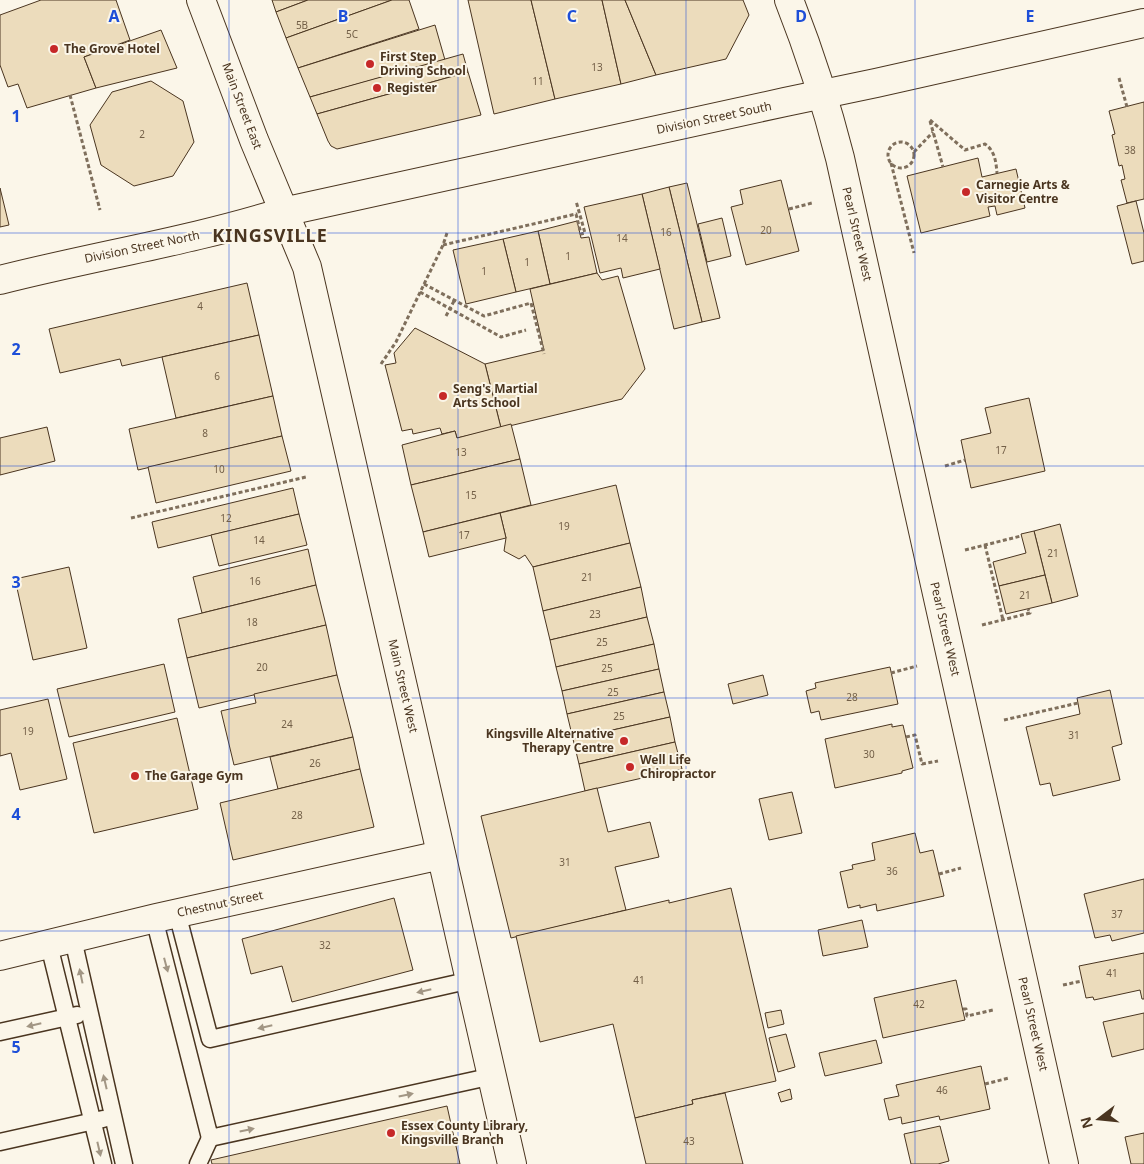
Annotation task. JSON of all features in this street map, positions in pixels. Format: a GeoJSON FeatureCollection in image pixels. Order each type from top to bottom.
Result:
{"type":"FeatureCollection","features":[{"type":"Feature","properties":{"kind":"street","name":"Main Street East"},"geometry":{"type":"LineString","coordinates":[[202,0],[283,212]]}},
{"type":"Feature","properties":{"kind":"street","name":"Pearl Street West"},"geometry":{"type":"LineString","coordinates":[[789,0],[808,48],[823,94],[842,167],[1064,1164]]}},
{"type":"Feature","properties":{"kind":"street","name":"Division Street South"},"geometry":{"type":"LineString","coordinates":[[283,212],[1144,23]]}},
{"type":"Feature","properties":{"kind":"street","name":"Division Street North"},"geometry":{"type":"LineString","coordinates":[[0,280],[236,227],[283,212]]}},
{"type":"Feature","properties":{"kind":"street","name":"Main Street West"},"geometry":{"type":"LineString","coordinates":[[283,212],[307,267],[512,1164]]}},
{"type":"Feature","properties":{"kind":"street","name":"Chestnut Street"},"geometry":{"type":"LineString","coordinates":[[0,956],[166,916],[441,855]]}},
{"type":"Feature","properties":{"kind":"lane"},"geometry":{"type":"LineString","coordinates":[[166,916],[210,1039],[471,980]]}},
{"type":"Feature","properties":{"kind":"lane"},"geometry":{"type":"LineString","coordinates":[[166,916],[210,1138],[198,1164]]}},
{"type":"Feature","properties":{"kind":"lane"},"geometry":{"type":"LineString","coordinates":[[61,942],[89,1012],[124,1164]]}},
{"type":"Feature","properties":{"kind":"lane"},"geometry":{"type":"LineString","coordinates":[[61,942],[67,1017],[103,1164]]}},
{"type":"Feature","properties":{"kind":"lane"},"geometry":{"type":"LineString","coordinates":[[0,1032],[89,1012]]}},
{"type":"Feature","properties":{"kind":"lane"},"geometry":{"type":"LineString","coordinates":[[210,1138],[493,1076]]}},
{"type":"Feature","properties":{"kind":"lane"},"geometry":{"type":"LineString","coordinates":[[0,1142],[113,1116]]}},
{"type":"Feature","properties":{"kind":"path"},"geometry":{"type":"LineString","coordinates":[[1119,78],[1127,107]]}},
{"type":"Feature","properties":{"kind":"path"},"geometry":{"type":"LineString","coordinates":[[70,95],[100,210]]}},
{"type":"Feature","properties":{"kind":"path"},"geometry":{"type":"LineString","coordinates":[[942,167],[930,120],[965,150],[985,144],[992,149],[997,174]]}},
{"type":"Feature","properties":{"kind":"path"},"geometry":{"type":"LineString","coordinates":[[891,163],[899,168],[907,166],[913,160],[914,152],[933,131]]}},
{"type":"Feature","properties":{"kind":"path"},"geometry":{"type":"LineString","coordinates":[[914,152],[909,144],[900,142],[889,150],[889,159],[914,253]]}},
{"type":"Feature","properties":{"kind":"path"},"geometry":{"type":"LineString","coordinates":[[444,245],[576,214],[581,234],[585,233],[576,201]]}},
{"type":"Feature","properties":{"kind":"path"},"geometry":{"type":"LineString","coordinates":[[789,209],[812,203]]}},
{"type":"Feature","properties":{"kind":"path"},"geometry":{"type":"LineString","coordinates":[[381,364],[396,342],[444,245],[447,233]]}},
{"type":"Feature","properties":{"kind":"path"},"geometry":{"type":"LineString","coordinates":[[424,284],[484,316],[531,303],[544,354]]}},
{"type":"Feature","properties":{"kind":"path"},"geometry":{"type":"LineString","coordinates":[[420,292],[501,337],[526,330]]}},
{"type":"Feature","properties":{"kind":"path"},"geometry":{"type":"LineString","coordinates":[[446,316],[454,301]]}},
{"type":"Feature","properties":{"kind":"path"},"geometry":{"type":"LineString","coordinates":[[945,466],[965,460]]}},
{"type":"Feature","properties":{"kind":"path"},"geometry":{"type":"LineString","coordinates":[[131,518],[306,477]]}},
{"type":"Feature","properties":{"kind":"path"},"geometry":{"type":"LineString","coordinates":[[965,550],[1022,536]]}},
{"type":"Feature","properties":{"kind":"path"},"geometry":{"type":"LineString","coordinates":[[985,545],[997,587],[1003,620]]}},
{"type":"Feature","properties":{"kind":"path"},"geometry":{"type":"LineString","coordinates":[[982,625],[1030,613],[1028,609]]}},
{"type":"Feature","properties":{"kind":"path"},"geometry":{"type":"LineString","coordinates":[[891,674],[917,666]]}},
{"type":"Feature","properties":{"kind":"path"},"geometry":{"type":"LineString","coordinates":[[1004,720],[1078,703]]}},
{"type":"Feature","properties":{"kind":"path"},"geometry":{"type":"LineString","coordinates":[[906,737],[914,735],[922,764],[938,761]]}},
{"type":"Feature","properties":{"kind":"path"},"geometry":{"type":"LineString","coordinates":[[939,874],[961,868]]}},
{"type":"Feature","properties":{"kind":"path"},"geometry":{"type":"LineString","coordinates":[[1064,985],[1082,981]]}},
{"type":"Feature","properties":{"kind":"path"},"geometry":{"type":"LineString","coordinates":[[963,1009],[966,1009],[967,1016],[993,1010]]}},
{"type":"Feature","properties":{"kind":"path"},"geometry":{"type":"LineString","coordinates":[[985,1084],[1008,1078]]}},
{"type":"Feature","properties":{"kind":"building","name":"The Grove Hotel"},"geometry":{"type":"Polygon","coordinates":[[[41,0],[116,0],[130,40],[84,57],[96,88],[27,108],[18,84],[8,87],[0,65],[0,15],[41,0]]]}},
{"type":"Feature","properties":{"kind":"building"},"geometry":{"type":"Polygon","coordinates":[[[272,0],[308,0],[276,12],[272,0]]]}},
{"type":"Feature","properties":{"kind":"building"},"geometry":{"type":"Polygon","coordinates":[[[308,0],[392,0],[286,38],[276,12],[308,0]]]}},
{"type":"Feature","properties":{"kind":"building"},"geometry":{"type":"Polygon","coordinates":[[[392,0],[409,0],[419,29],[298,68],[286,38],[392,0]]]}},
{"type":"Feature","properties":{"kind":"building"},"geometry":{"type":"Polygon","coordinates":[[[468,0],[531,0],[555,99],[494,114],[468,0]]]}},
{"type":"Feature","properties":{"kind":"building"},"geometry":{"type":"Polygon","coordinates":[[[531,0],[602,0],[621,84],[555,99],[531,0]]]}},
{"type":"Feature","properties":{"kind":"building"},"geometry":{"type":"Polygon","coordinates":[[[602,0],[625,0],[656,75],[621,84],[602,0]]]}},
{"type":"Feature","properties":{"kind":"building"},"geometry":{"type":"Polygon","coordinates":[[[625,0],[743,0],[749,15],[726,59],[656,75],[625,0]]]}},
{"type":"Feature","properties":{"kind":"building","name":"First Step Driving School"},"geometry":{"type":"Polygon","coordinates":[[[435,25],[445,60],[310,97],[298,68],[435,25]]]}},
{"type":"Feature","properties":{"kind":"building"},"geometry":{"type":"Polygon","coordinates":[[[161,30],[177,68],[96,88],[84,57],[161,30]]]}},
{"type":"Feature","properties":{"kind":"building","name":"Register"},"geometry":{"type":"Polygon","coordinates":[[[463,54],[468,72],[317,114],[310,97],[463,54]]]}},
{"type":"Feature","properties":{"kind":"building"},"geometry":{"type":"Polygon","coordinates":[[[468,72],[481,115],[337,149],[331,146],[328,141],[317,114],[468,72]]]}},
{"type":"Feature","properties":{"kind":"building"},"geometry":{"type":"Polygon","coordinates":[[[151,81],[183,101],[194,142],[173,176],[134,186],[101,165],[90,125],[112,92],[151,81]]]}},
{"type":"Feature","properties":{"kind":"building"},"geometry":{"type":"Polygon","coordinates":[[[1144,102],[1144,199],[1127,203],[1121,180],[1125,179],[1122,165],[1119,166],[1112,135],[1115,134],[1109,111],[1144,102]]]}},
{"type":"Feature","properties":{"kind":"building","name":"Carnegie Arts & Visitor Centre"},"geometry":{"type":"Polygon","coordinates":[[[978,158],[982,177],[1016,169],[1025,208],[997,215],[995,206],[988,207],[990,216],[921,233],[907,176],[978,158]]]}},
{"type":"Feature","properties":{"kind":"building"},"geometry":{"type":"Polygon","coordinates":[[[781,180],[799,251],[746,265],[731,207],[743,204],[740,190],[781,180]]]}},
{"type":"Feature","properties":{"kind":"building"},"geometry":{"type":"Polygon","coordinates":[[[687,183],[720,318],[702,322],[669,187],[687,183]]]}},
{"type":"Feature","properties":{"kind":"building"},"geometry":{"type":"Polygon","coordinates":[[[669,187],[702,322],[674,329],[642,194],[669,187]]]}},
{"type":"Feature","properties":{"kind":"building"},"geometry":{"type":"Polygon","coordinates":[[[0,188],[9,225],[0,227],[0,188]]]}},
{"type":"Feature","properties":{"kind":"building"},"geometry":{"type":"Polygon","coordinates":[[[642,194],[660,269],[623,278],[621,268],[600,273],[584,207],[642,194]]]}},
{"type":"Feature","properties":{"kind":"building"},"geometry":{"type":"Polygon","coordinates":[[[1136,201],[1144,233],[1144,261],[1132,264],[1117,206],[1136,201]]]}},
{"type":"Feature","properties":{"kind":"building"},"geometry":{"type":"Polygon","coordinates":[[[722,218],[731,256],[707,262],[698,224],[722,218]]]}},
{"type":"Feature","properties":{"kind":"building"},"geometry":{"type":"Polygon","coordinates":[[[577,221],[581,238],[589,237],[597,273],[550,284],[538,231],[577,221]]]}},
{"type":"Feature","properties":{"kind":"building"},"geometry":{"type":"Polygon","coordinates":[[[538,231],[550,284],[516,292],[503,239],[538,231]]]}},
{"type":"Feature","properties":{"kind":"building"},"geometry":{"type":"Polygon","coordinates":[[[503,239],[516,292],[466,304],[453,250],[503,239]]]}},
{"type":"Feature","properties":{"kind":"building"},"geometry":{"type":"Polygon","coordinates":[[[597,273],[602,280],[618,276],[645,369],[622,399],[501,428],[485,364],[544,350],[530,289],[597,273]]]}},
{"type":"Feature","properties":{"kind":"building"},"geometry":{"type":"Polygon","coordinates":[[[247,283],[259,335],[122,366],[120,359],[60,373],[49,329],[247,283]]]}},
{"type":"Feature","properties":{"kind":"building","name":"Seng's Martial Arts School"},"geometry":{"type":"Polygon","coordinates":[[[415,328],[485,364],[501,428],[457,438],[455,431],[442,434],[440,428],[413,434],[412,429],[402,431],[385,365],[396,363],[394,353],[415,328]]]}},
{"type":"Feature","properties":{"kind":"building"},"geometry":{"type":"Polygon","coordinates":[[[259,335],[273,396],[176,418],[162,357],[259,335]]]}},
{"type":"Feature","properties":{"kind":"building"},"geometry":{"type":"Polygon","coordinates":[[[273,396],[282,436],[138,470],[129,429],[273,396]]]}},
{"type":"Feature","properties":{"kind":"building"},"geometry":{"type":"Polygon","coordinates":[[[1029,398],[1045,471],[971,488],[961,440],[991,433],[985,408],[1029,398]]]}},
{"type":"Feature","properties":{"kind":"building"},"geometry":{"type":"Polygon","coordinates":[[[511,424],[520,459],[411,485],[402,445],[455,431],[457,438],[511,424]]]}},
{"type":"Feature","properties":{"kind":"building"},"geometry":{"type":"Polygon","coordinates":[[[47,427],[55,461],[0,475],[0,438],[47,427]]]}},
{"type":"Feature","properties":{"kind":"building"},"geometry":{"type":"Polygon","coordinates":[[[282,436],[291,471],[156,503],[148,467],[282,436]]]}},
{"type":"Feature","properties":{"kind":"building"},"geometry":{"type":"Polygon","coordinates":[[[520,459],[531,505],[423,532],[411,485],[520,459]]]}},
{"type":"Feature","properties":{"kind":"building"},"geometry":{"type":"Polygon","coordinates":[[[616,485],[630,543],[533,567],[525,555],[519,559],[504,551],[506,538],[500,513],[616,485]]]}},
{"type":"Feature","properties":{"kind":"building"},"geometry":{"type":"Polygon","coordinates":[[[293,488],[299,514],[158,548],[152,522],[293,488]]]}},
{"type":"Feature","properties":{"kind":"building"},"geometry":{"type":"Polygon","coordinates":[[[500,513],[506,538],[429,557],[423,532],[500,513]]]}},
{"type":"Feature","properties":{"kind":"building"},"geometry":{"type":"Polygon","coordinates":[[[299,514],[307,545],[219,566],[211,535],[299,514]]]}},
{"type":"Feature","properties":{"kind":"building"},"geometry":{"type":"Polygon","coordinates":[[[1060,524],[1078,596],[1052,603],[1034,531],[1060,524]]]}},
{"type":"Feature","properties":{"kind":"building"},"geometry":{"type":"Polygon","coordinates":[[[1034,531],[1045,575],[999,586],[993,562],[1026,553],[1021,534],[1034,531]]]}},
{"type":"Feature","properties":{"kind":"building"},"geometry":{"type":"Polygon","coordinates":[[[630,543],[641,587],[543,611],[533,567],[630,543]]]}},
{"type":"Feature","properties":{"kind":"building"},"geometry":{"type":"Polygon","coordinates":[[[308,549],[316,585],[202,613],[193,577],[308,549]]]}},
{"type":"Feature","properties":{"kind":"building"},"geometry":{"type":"Polygon","coordinates":[[[69,567],[87,648],[33,660],[15,579],[69,567]]]}},
{"type":"Feature","properties":{"kind":"building"},"geometry":{"type":"Polygon","coordinates":[[[1045,575],[1052,603],[1006,614],[999,586],[1045,575]]]}},
{"type":"Feature","properties":{"kind":"building"},"geometry":{"type":"Polygon","coordinates":[[[316,585],[326,625],[187,658],[178,619],[316,585]]]}},
{"type":"Feature","properties":{"kind":"building"},"geometry":{"type":"Polygon","coordinates":[[[641,587],[647,617],[550,640],[543,611],[641,587]]]}},
{"type":"Feature","properties":{"kind":"building"},"geometry":{"type":"Polygon","coordinates":[[[647,617],[654,644],[556,667],[550,640],[647,617]]]}},
{"type":"Feature","properties":{"kind":"building"},"geometry":{"type":"Polygon","coordinates":[[[326,625],[337,675],[199,708],[187,658],[326,625]]]}},
{"type":"Feature","properties":{"kind":"building"},"geometry":{"type":"Polygon","coordinates":[[[654,644],[659,669],[562,691],[556,667],[654,644]]]}},
{"type":"Feature","properties":{"kind":"building"},"geometry":{"type":"Polygon","coordinates":[[[164,664],[175,712],[69,737],[57,689],[164,664]]]}},
{"type":"Feature","properties":{"kind":"building"},"geometry":{"type":"Polygon","coordinates":[[[890,667],[898,704],[821,720],[819,711],[811,713],[806,691],[816,688],[815,683],[890,667]]]}},
{"type":"Feature","properties":{"kind":"building"},"geometry":{"type":"Polygon","coordinates":[[[659,669],[664,692],[567,714],[562,691],[659,669]]]}},
{"type":"Feature","properties":{"kind":"building"},"geometry":{"type":"Polygon","coordinates":[[[337,675],[353,737],[234,765],[221,711],[256,703],[254,694],[337,675]]]}},
{"type":"Feature","properties":{"kind":"building"},"geometry":{"type":"Polygon","coordinates":[[[763,675],[768,695],[733,704],[728,684],[763,675]]]}},
{"type":"Feature","properties":{"kind":"building"},"geometry":{"type":"Polygon","coordinates":[[[1110,690],[1122,744],[1112,747],[1120,780],[1053,796],[1050,783],[1040,785],[1026,727],[1080,714],[1077,698],[1110,690]]]}},
{"type":"Feature","properties":{"kind":"building"},"geometry":{"type":"Polygon","coordinates":[[[664,692],[670,717],[573,739],[567,714],[664,692]]]}},
{"type":"Feature","properties":{"kind":"building"},"geometry":{"type":"Polygon","coordinates":[[[48,699],[67,779],[20,790],[11,753],[0,756],[0,710],[48,699]]]}},
{"type":"Feature","properties":{"kind":"building","name":"Kingsville Alternative Therapy Centre"},"geometry":{"type":"Polygon","coordinates":[[[670,717],[675,742],[579,764],[573,739],[670,717]]]}},
{"type":"Feature","properties":{"kind":"building","name":"The Garage Gym"},"geometry":{"type":"Polygon","coordinates":[[[177,718],[198,809],[94,833],[73,743],[177,718]]]}},
{"type":"Feature","properties":{"kind":"building"},"geometry":{"type":"Polygon","coordinates":[[[892,724],[892,727],[903,725],[913,768],[902,771],[902,773],[835,788],[825,739],[892,724]]]}},
{"type":"Feature","properties":{"kind":"building"},"geometry":{"type":"Polygon","coordinates":[[[353,737],[360,769],[278,789],[270,757],[353,737]]]}},
{"type":"Feature","properties":{"kind":"building","name":"Well Life Chiropractor"},"geometry":{"type":"Polygon","coordinates":[[[675,742],[682,769],[585,791],[579,764],[675,742]]]}},
{"type":"Feature","properties":{"kind":"building"},"geometry":{"type":"Polygon","coordinates":[[[360,769],[374,827],[233,860],[220,803],[360,769]]]}},
{"type":"Feature","properties":{"kind":"building"},"geometry":{"type":"Polygon","coordinates":[[[597,788],[608,832],[650,822],[659,857],[615,867],[626,910],[511,938],[481,816],[597,788]]]}},
{"type":"Feature","properties":{"kind":"building"},"geometry":{"type":"Polygon","coordinates":[[[792,792],[802,833],[769,840],[759,799],[792,792]]]}},
{"type":"Feature","properties":{"kind":"building"},"geometry":{"type":"Polygon","coordinates":[[[915,833],[920,853],[933,850],[944,896],[877,911],[876,904],[860,908],[860,905],[848,908],[840,872],[853,869],[852,865],[875,860],[872,843],[915,833]]]}},
{"type":"Feature","properties":{"kind":"building"},"geometry":{"type":"Polygon","coordinates":[[[1144,879],[1144,933],[1112,941],[1110,935],[1095,938],[1084,894],[1144,879]]]}},
{"type":"Feature","properties":{"kind":"building"},"geometry":{"type":"Polygon","coordinates":[[[731,888],[776,1081],[692,1100],[693,1104],[635,1118],[613,1024],[540,1042],[516,936],[669,900],[669,903],[731,888]]]}},
{"type":"Feature","properties":{"kind":"building"},"geometry":{"type":"Polygon","coordinates":[[[394,898],[413,970],[292,1002],[282,966],[251,974],[242,939],[394,898]]]}},
{"type":"Feature","properties":{"kind":"building"},"geometry":{"type":"Polygon","coordinates":[[[862,920],[868,947],[823,956],[818,930],[862,920]]]}},
{"type":"Feature","properties":{"kind":"building"},"geometry":{"type":"Polygon","coordinates":[[[1144,953],[1144,999],[1142,999],[1140,990],[1094,1000],[1093,997],[1086,998],[1079,966],[1144,953]]]}},
{"type":"Feature","properties":{"kind":"building"},"geometry":{"type":"Polygon","coordinates":[[[956,980],[965,1020],[883,1038],[874,998],[956,980]]]}},
{"type":"Feature","properties":{"kind":"building"},"geometry":{"type":"Polygon","coordinates":[[[781,1010],[784,1024],[768,1028],[765,1013],[781,1010]]]}},
{"type":"Feature","properties":{"kind":"building"},"geometry":{"type":"Polygon","coordinates":[[[1144,1013],[1144,1049],[1112,1057],[1103,1022],[1144,1013]]]}},
{"type":"Feature","properties":{"kind":"building"},"geometry":{"type":"Polygon","coordinates":[[[786,1034],[795,1067],[778,1072],[769,1038],[786,1034]]]}},
{"type":"Feature","properties":{"kind":"building"},"geometry":{"type":"Polygon","coordinates":[[[876,1040],[882,1063],[825,1076],[819,1053],[876,1040]]]}},
{"type":"Feature","properties":{"kind":"building"},"geometry":{"type":"Polygon","coordinates":[[[981,1066],[990,1109],[940,1120],[939,1116],[902,1124],[901,1117],[889,1120],[884,1099],[899,1096],[896,1085],[981,1066]]]}},
{"type":"Feature","properties":{"kind":"building"},"geometry":{"type":"Polygon","coordinates":[[[790,1089],[792,1099],[781,1102],[778,1093],[790,1089]]]}},
{"type":"Feature","properties":{"kind":"building"},"geometry":{"type":"Polygon","coordinates":[[[725,1093],[743,1164],[646,1164],[635,1118],[693,1104],[692,1100],[725,1093]]]}},
{"type":"Feature","properties":{"kind":"building","name":"Essex County Library, Kingsville Branch"},"geometry":{"type":"Polygon","coordinates":[[[447,1106],[460,1164],[212,1164],[211,1160],[447,1106]]]}},
{"type":"Feature","properties":{"kind":"building"},"geometry":{"type":"Polygon","coordinates":[[[940,1126],[949,1161],[938,1164],[911,1164],[904,1134],[940,1126]]]}},
{"type":"Feature","properties":{"kind":"building"},"geometry":{"type":"Polygon","coordinates":[[[1144,1133],[1144,1164],[1131,1164],[1125,1137],[1144,1133]]]}},
{"type":"Feature","properties":{"kind":"place","name":"The Grove Hotel"},"geometry":{"type":"Point","coordinates":[54,49]}},
{"type":"Feature","properties":{"kind":"place","name":"First Step Driving School"},"geometry":{"type":"Point","coordinates":[370,64]}},
{"type":"Feature","properties":{"kind":"place","name":"Register"},"geometry":{"type":"Point","coordinates":[377,88]}},
{"type":"Feature","properties":{"kind":"place","name":"Carnegie Arts & Visitor Centre"},"geometry":{"type":"Point","coordinates":[966,192]}},
{"type":"Feature","properties":{"kind":"place","name":"Seng's Martial Arts School"},"geometry":{"type":"Point","coordinates":[443,396]}},
{"type":"Feature","properties":{"kind":"place","name":"Kingsville Alternative Therapy Centre"},"geometry":{"type":"Point","coordinates":[624,741]}},
{"type":"Feature","properties":{"kind":"place","name":"Well Life Chiropractor"},"geometry":{"type":"Point","coordinates":[630,767]}},
{"type":"Feature","properties":{"kind":"place","name":"The Garage Gym"},"geometry":{"type":"Point","coordinates":[135,776]}},
{"type":"Feature","properties":{"kind":"place","name":"Essex County Library, Kingsville Branch"},"geometry":{"type":"Point","coordinates":[391,1133]}},
{"type":"Feature","properties":{"kind":"district","name":"KINGSVILLE"},"geometry":{"type":"Point","coordinates":[270,236]}}]}
